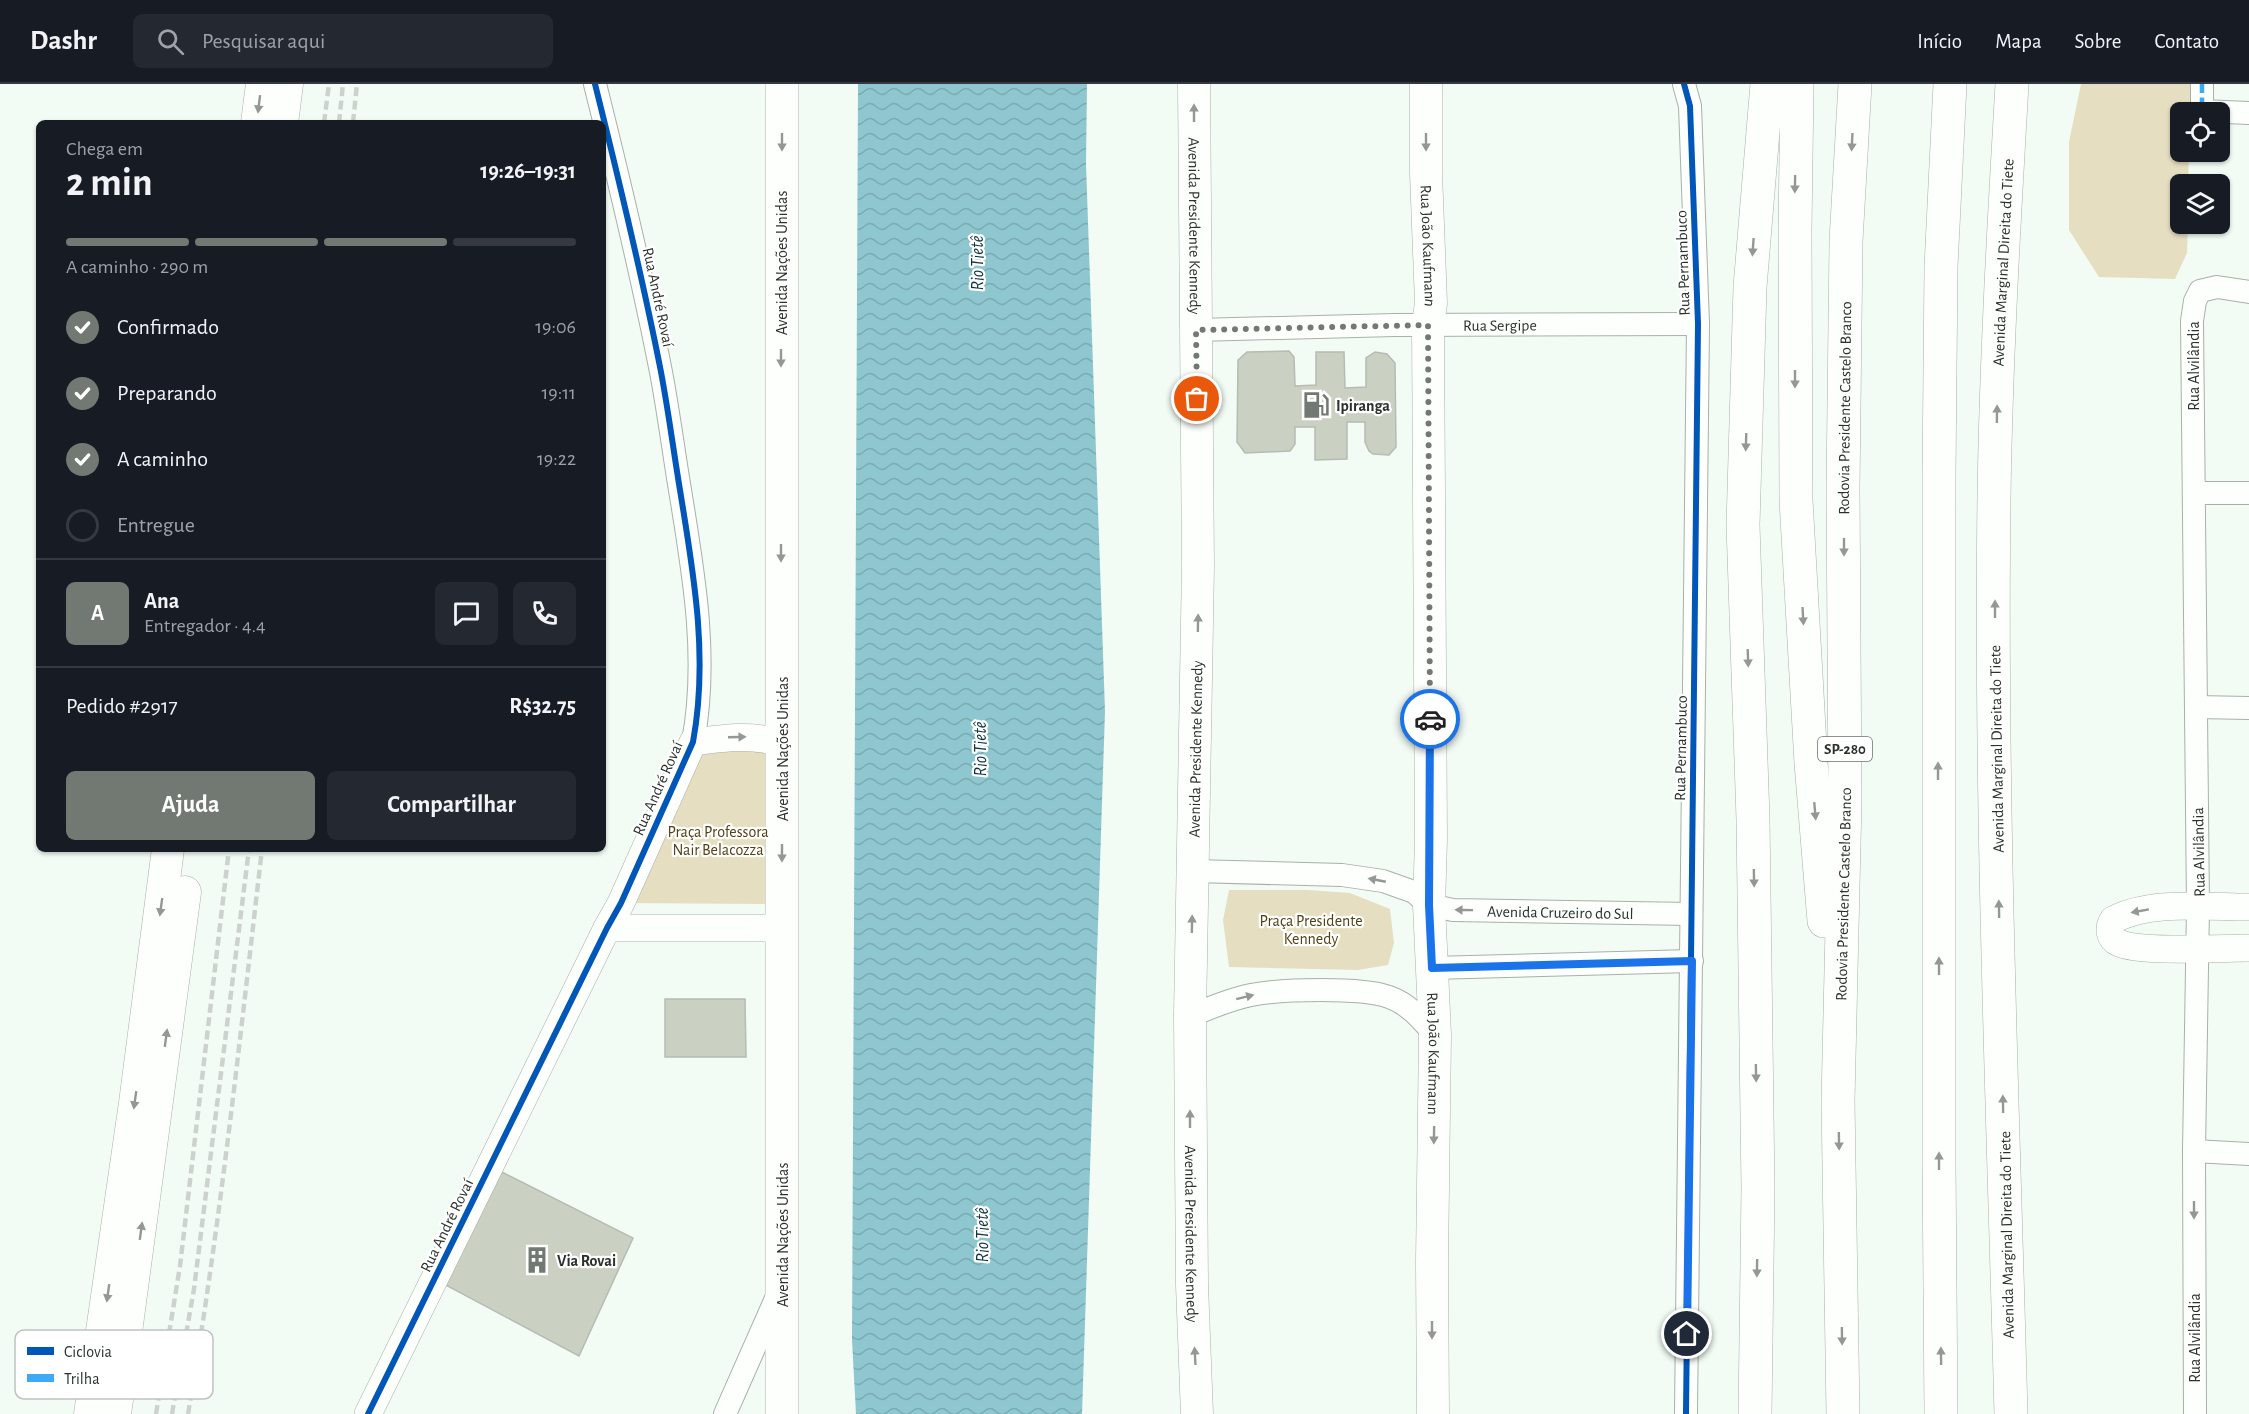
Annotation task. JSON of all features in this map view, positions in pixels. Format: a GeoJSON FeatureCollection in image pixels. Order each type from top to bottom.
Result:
{"type":"FeatureCollection","features":[{"type":"Feature","properties":{"kind":"main road"},"geometry":{"type":"LineString","coordinates":[[257,120],[262,84]]}},
{"type":"Feature","properties":{"kind":"main road"},"geometry":{"type":"LineString","coordinates":[[282,120],[287,84]]}},
{"type":"Feature","properties":{"kind":"main road","name":"Avenida Nações Unidas"},"geometry":{"type":"LineString","coordinates":[[782,84],[782,1414]]}},
{"type":"Feature","properties":{"kind":"main road","name":"Avenida Presidente Kennedy"},"geometry":{"type":"LineString","coordinates":[[1194,84],[1198,566],[1190,1016],[1192,1285],[1197,1414]]}},
{"type":"Feature","properties":{"kind":"main road","name":"Rua João Kaufmann"},"geometry":{"type":"LineString","coordinates":[[1426,84],[1426,174],[1431,303],[1428,325],[1431,828],[1429,905],[1435,1035],[1432,1262],[1433,1414]]}},
{"type":"Feature","properties":{"kind":"main road"},"geometry":{"type":"LineString","coordinates":[[1755,1414],[1758,1189],[1753,819],[1743,525],[1750,287],[1767,84]]}},
{"type":"Feature","properties":{"kind":"main road"},"geometry":{"type":"LineString","coordinates":[[1797,84],[1796,500],[1811,763],[1838,1101]]}},
{"type":"Feature","properties":{"kind":"main road","name":"Rodovia Presidente Castelo Branco"},"geometry":{"type":"LineString","coordinates":[[1843,1414],[1838,1101],[1845,800],[1843,488],[1846,241],[1855,84]]}},
{"type":"Feature","properties":{"kind":"main road"},"geometry":{"type":"LineString","coordinates":[[1941,1414],[1938,475],[1941,267],[1950,84]]}},
{"type":"Feature","properties":{"kind":"main road","name":"Avenida Marginal Direita do Tiete"},"geometry":{"type":"LineString","coordinates":[[2011,1414],[1996,792],[1994,500],[2000,276],[2012,84]]}},
{"type":"Feature","properties":{"kind":"main road"},"geometry":{"type":"LineString","coordinates":[[102,1330],[168,852]]}},
{"type":"Feature","properties":{"kind":"main road"},"geometry":{"type":"LineString","coordinates":[[126,1330],[190,852]]}},
{"type":"Feature","properties":{"kind":"main road"},"geometry":{"type":"LineString","coordinates":[[90,1414],[92,1399]]}},
{"type":"Feature","properties":{"kind":"main road"},"geometry":{"type":"LineString","coordinates":[[115,1414],[117,1399]]}},
{"type":"Feature","properties":{"kind":"street","name":"Rua André Rovaí"},"geometry":{"type":"LineString","coordinates":[[595,84],[604,120]]}},
{"type":"Feature","properties":{"kind":"street","name":"Rua Pernambuco"},"geometry":{"type":"LineString","coordinates":[[1684,84],[1690,106],[1698,324],[1686,1414]]}},
{"type":"Feature","properties":{"kind":"street"},"geometry":{"type":"LineString","coordinates":[[2202,84],[2202,111],[2249,113]]}},
{"type":"Feature","properties":{"kind":"street","name":"Rua André Rovaí"},"geometry":{"type":"LineString","coordinates":[[368,1414],[621,903],[693,742],[701,673],[700,641],[689,546],[661,374],[628,218],[606,129]]}},
{"type":"Feature","properties":{"kind":"street","name":"Rua Alvilândia"},"geometry":{"type":"LineString","coordinates":[[2195,1414],[2194,1151],[2198,907],[2192,321],[2195,301],[2200,291],[2217,287],[2249,292]]}},
{"type":"Feature","properties":{"kind":"street","name":"Rua Sergipe"},"geometry":{"type":"LineString","coordinates":[[1196,330],[1428,325],[1698,324]]}},
{"type":"Feature","properties":{"kind":"street"},"geometry":{"type":"LineString","coordinates":[[2194,494],[2249,493]]}},
{"type":"Feature","properties":{"kind":"street"},"geometry":{"type":"LineString","coordinates":[[2196,707],[2249,708]]}},
{"type":"Feature","properties":{"kind":"street","name":"Rua André Rovaí"},"geometry":{"type":"LineString","coordinates":[[693,742],[742,736],[781,743]]}},
{"type":"Feature","properties":{"kind":"street"},"geometry":{"type":"LineString","coordinates":[[1193,871],[1342,875],[1383,881],[1403,887],[1414,892],[1429,905]]}},
{"type":"Feature","properties":{"kind":"street","name":"Avenida Cruzeiro do Sul"},"geometry":{"type":"LineString","coordinates":[[1429,905],[1454,910],[1691,914]]}},
{"type":"Feature","properties":{"kind":"street"},"geometry":{"type":"LineString","coordinates":[[2249,908],[2164,908],[2127,913],[2113,920],[2110,929],[2114,940],[2122,945],[2249,948]]}},
{"type":"Feature","properties":{"kind":"street"},"geometry":{"type":"LineString","coordinates":[[607,928],[782,928]]}},
{"type":"Feature","properties":{"kind":"street"},"geometry":{"type":"LineString","coordinates":[[1432,968],[1692,961]]}},
{"type":"Feature","properties":{"kind":"street"},"geometry":{"type":"LineString","coordinates":[[1190,1016],[1233,1000],[1260,994],[1360,991],[1389,997],[1402,1003],[1418,1016],[1435,1035]]}},
{"type":"Feature","properties":{"kind":"street"},"geometry":{"type":"LineString","coordinates":[[2194,1151],[2249,1154]]}},
{"type":"Feature","properties":{"kind":"street"},"geometry":{"type":"LineString","coordinates":[[725,1414],[781,1285]]}},
{"type":"Feature","properties":{"kind":"green space"},"geometry":{"type":"Polygon","coordinates":[[[2081,84],[2190,84],[2190,102],[2170,102],[2170,162],[2189,162],[2188,174],[2170,174],[2170,234],[2188,234],[2187,253],[2175,279],[2099,277],[2069,230],[2069,142],[2081,84]]]}},
{"type":"Feature","properties":{"kind":"green space","name":"Praça Professora Nair Belacozza"},"geometry":{"type":"Polygon","coordinates":[[[693,742],[781,743],[782,904],[621,903],[693,742]]]}},
{"type":"Feature","properties":{"kind":"green space","name":"Praça Presidente Kennedy"},"geometry":{"type":"Polygon","coordinates":[[[1229,890],[1308,890],[1350,893],[1390,909],[1394,943],[1388,965],[1358,970],[1229,967],[1223,920],[1229,890]]]}},
{"type":"Feature","properties":{"kind":"water","name":"Rio Tietê"},"geometry":{"type":"Polygon","coordinates":[[[858,84],[1087,84],[1086,164],[1105,711],[1082,1414],[856,1414],[852,1340],[858,84]]]}},
{"type":"Feature","properties":{"kind":"building","name":"Ipiranga"},"geometry":{"type":"Polygon","coordinates":[[[1289,351],[1294,357],[1295,386],[1316,385],[1316,352],[1344,352],[1345,388],[1366,387],[1366,358],[1375,352],[1387,354],[1395,363],[1396,447],[1389,455],[1373,454],[1369,451],[1365,442],[1365,422],[1347,422],[1347,459],[1315,460],[1315,427],[1295,427],[1295,444],[1290,451],[1245,453],[1237,442],[1238,360],[1247,352],[1289,351]]]}},
{"type":"Feature","properties":{"kind":"building"},"geometry":{"type":"Polygon","coordinates":[[[665,999],[745,999],[746,1057],[665,1057],[665,999]]]}},
{"type":"Feature","properties":{"kind":"building","name":"Via Rovai"},"geometry":{"type":"Polygon","coordinates":[[[496,1169],[633,1238],[579,1356],[440,1282],[496,1169]]]}},
{"type":"Feature","properties":{"kind":"railway"},"geometry":{"type":"LineString","coordinates":[[324,120],[329,84]]}},
{"type":"Feature","properties":{"kind":"railway"},"geometry":{"type":"LineString","coordinates":[[339,120],[343,84]]}},
{"type":"Feature","properties":{"kind":"railway"},"geometry":{"type":"LineString","coordinates":[[353,120],[357,84]]}},
{"type":"Feature","properties":{"kind":"railway"},"geometry":{"type":"LineString","coordinates":[[170,1330],[180,1266],[229,852]]}},
{"type":"Feature","properties":{"kind":"railway"},"geometry":{"type":"LineString","coordinates":[[187,1330],[194,1289],[249,852]]}},
{"type":"Feature","properties":{"kind":"railway"},"geometry":{"type":"LineString","coordinates":[[201,1330],[220,1203],[262,852]]}},
{"type":"Feature","properties":{"kind":"railway"},"geometry":{"type":"LineString","coordinates":[[156,1414],[158,1399]]}},
{"type":"Feature","properties":{"kind":"railway"},"geometry":{"type":"LineString","coordinates":[[172,1414],[175,1399]]}},
{"type":"Feature","properties":{"kind":"railway"},"geometry":{"type":"LineString","coordinates":[[188,1414],[190,1399]]}},
{"type":"Feature","properties":{"kind":"marked path"},"geometry":{"type":"LineString","coordinates":[[2202,84],[2202,102]]}},
{"type":"Feature","properties":{"kind":"cycle path"},"geometry":{"type":"LineString","coordinates":[[595,84],[604,120]]}},
{"type":"Feature","properties":{"kind":"cycle path"},"geometry":{"type":"LineString","coordinates":[[1684,84],[1690,106],[1698,324],[1686,1414]]}},
{"type":"Feature","properties":{"kind":"cycle path"},"geometry":{"type":"LineString","coordinates":[[368,1414],[621,903],[693,742],[700,678],[694,581],[654,336],[606,129]]}},
{"type":"Feature","properties":{"kind":"way so far"},"geometry":{"type":"LineString","coordinates":[[1197,399],[1196,330],[1428,325],[1430,719]]}},
{"type":"Feature","properties":{"kind":"place","name":"Ipiranga"},"geometry":{"type":"Point","coordinates":[1316,405]}},
{"type":"Feature","properties":{"kind":"place","name":"Via Rovai"},"geometry":{"type":"Point","coordinates":[537,1260]}},
{"type":"Feature","properties":{"kind":"route"},"geometry":{"type":"LineString","coordinates":[[1430,719],[1429,905],[1432,968],[1692,961],[1687,1334]]}}]}
